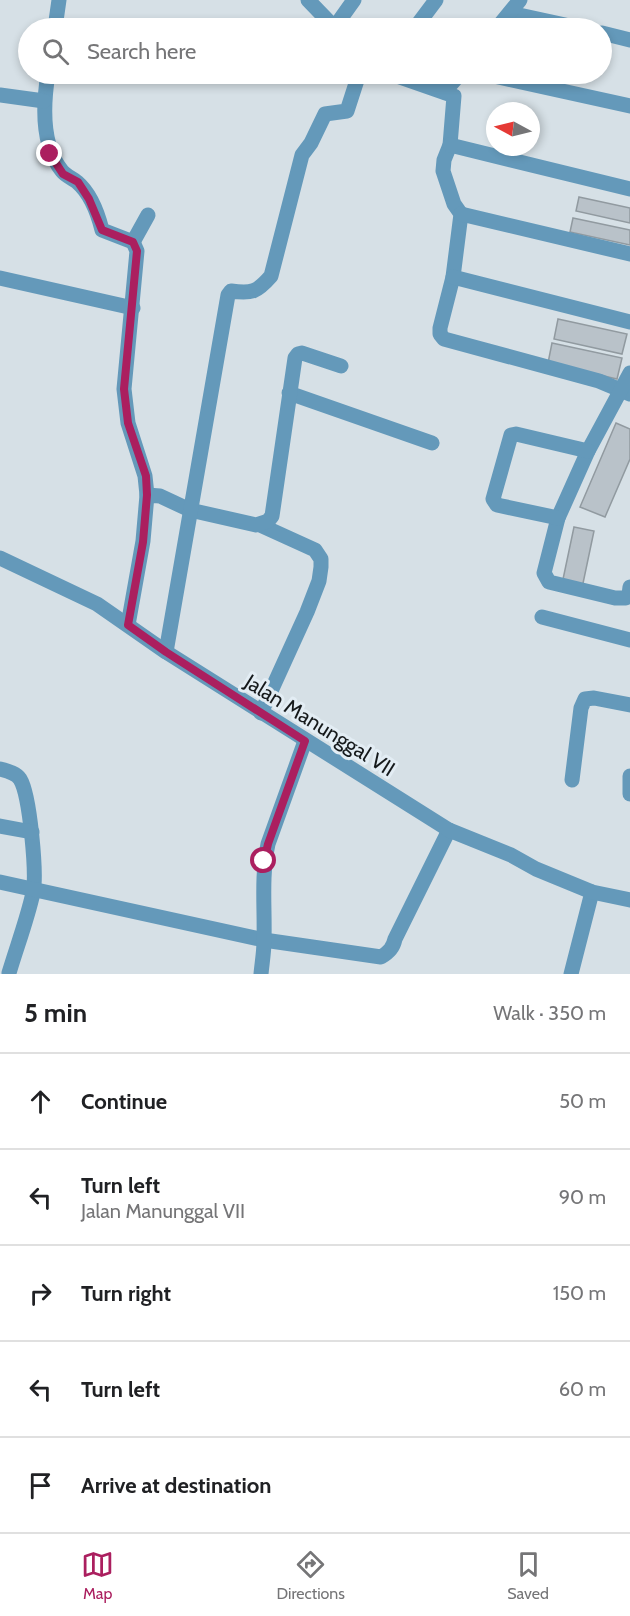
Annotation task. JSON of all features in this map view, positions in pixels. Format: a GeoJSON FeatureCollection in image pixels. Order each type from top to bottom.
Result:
{"type":"FeatureCollection","features":[{"type":"Feature","properties":{"kind":"street"},"geometry":{"type":"LineString","coordinates":[[56,18],[59,0]]}},
{"type":"Feature","properties":{"kind":"street"},"geometry":{"type":"LineString","coordinates":[[308,0],[325,18]]}},
{"type":"Feature","properties":{"kind":"street"},"geometry":{"type":"LineString","coordinates":[[342,18],[354,0]]}},
{"type":"Feature","properties":{"kind":"street"},"geometry":{"type":"LineString","coordinates":[[422,18],[436,0]]}},
{"type":"Feature","properties":{"kind":"street"},"geometry":{"type":"LineString","coordinates":[[506,18],[520,0]]}},
{"type":"Feature","properties":{"kind":"street"},"geometry":{"type":"LineString","coordinates":[[510,13],[533,18]]}},
{"type":"Feature","properties":{"kind":"street"},"geometry":{"type":"LineString","coordinates":[[612,36],[630,40]]}},
{"type":"Feature","properties":{"kind":"street"},"geometry":{"type":"LineString","coordinates":[[47,84],[44,101],[50,154],[63,174],[78,182],[89,199],[102,230],[133,242],[137,251],[124,396],[128,423],[146,476],[147,495],[143,542],[128,625]]}},
{"type":"Feature","properties":{"kind":"street"},"geometry":{"type":"LineString","coordinates":[[166,652],[228,295],[231,291],[253,292],[261,288],[271,276],[302,155],[311,143],[325,114],[347,111],[356,84]]}},
{"type":"Feature","properties":{"kind":"street"},"geometry":{"type":"LineString","coordinates":[[420,84],[449,94]]}},
{"type":"Feature","properties":{"kind":"street"},"geometry":{"type":"LineString","coordinates":[[454,84],[449,94],[450,145],[444,160],[443,171],[454,204],[461,214],[630,254]]}},
{"type":"Feature","properties":{"kind":"street"},"geometry":{"type":"LineString","coordinates":[[530,84],[630,106]]}},
{"type":"Feature","properties":{"kind":"street"},"geometry":{"type":"LineString","coordinates":[[0,95],[44,101]]}},
{"type":"Feature","properties":{"kind":"street"},"geometry":{"type":"LineString","coordinates":[[450,145],[630,189]]}},
{"type":"Feature","properties":{"kind":"street"},"geometry":{"type":"LineString","coordinates":[[133,242],[148,214]]}},
{"type":"Feature","properties":{"kind":"street"},"geometry":{"type":"LineString","coordinates":[[461,214],[453,277],[440,328],[440,334],[444,339],[599,381],[626,392]]}},
{"type":"Feature","properties":{"kind":"street"},"geometry":{"type":"LineString","coordinates":[[453,277],[630,322]]}},
{"type":"Feature","properties":{"kind":"street"},"geometry":{"type":"LineString","coordinates":[[0,278],[132,308]]}},
{"type":"Feature","properties":{"kind":"street"},"geometry":{"type":"LineString","coordinates":[[260,525],[272,516],[294,358],[298,354],[307,354],[341,366]]}},
{"type":"Feature","properties":{"kind":"street"},"geometry":{"type":"LineString","coordinates":[[630,374],[626,392],[588,451],[558,518],[544,573],[549,582],[622,599],[629,595],[630,587]]}},
{"type":"Feature","properties":{"kind":"street"},"geometry":{"type":"LineString","coordinates":[[290,393],[432,443]]}},
{"type":"Feature","properties":{"kind":"street"},"geometry":{"type":"LineString","coordinates":[[558,518],[495,503],[493,499],[511,435],[516,434],[588,451]]}},
{"type":"Feature","properties":{"kind":"street"},"geometry":{"type":"LineString","coordinates":[[147,495],[160,496],[190,510],[260,525],[315,550],[321,559],[319,581],[307,612],[261,713]]}},
{"type":"Feature","properties":{"kind":"street","name":"Jalan Manunggal VII"},"geometry":{"type":"LineString","coordinates":[[0,558],[97,604],[261,713],[449,830],[592,892],[630,900]]}},
{"type":"Feature","properties":{"kind":"street"},"geometry":{"type":"LineString","coordinates":[[542,617],[630,640]]}},
{"type":"Feature","properties":{"kind":"street"},"geometry":{"type":"LineString","coordinates":[[572,780],[580,708],[585,699],[594,698],[630,705]]}},
{"type":"Feature","properties":{"kind":"street"},"geometry":{"type":"LineString","coordinates":[[261,974],[264,940],[264,861],[305,741]]}},
{"type":"Feature","properties":{"kind":"street"},"geometry":{"type":"LineString","coordinates":[[0,769],[18,776],[23,784],[28,800],[32,832],[34,891],[7,972]]}},
{"type":"Feature","properties":{"kind":"street"},"geometry":{"type":"LineString","coordinates":[[630,776],[630,794]]}},
{"type":"Feature","properties":{"kind":"street"},"geometry":{"type":"LineString","coordinates":[[0,825],[32,832]]}},
{"type":"Feature","properties":{"kind":"street"},"geometry":{"type":"LineString","coordinates":[[0,882],[264,940],[381,957],[393,947],[449,830]]}},
{"type":"Feature","properties":{"kind":"street"},"geometry":{"type":"LineString","coordinates":[[571,974],[592,892]]}},
{"type":"Feature","properties":{"kind":"building"},"geometry":{"type":"Polygon","coordinates":[[[579,197],[630,208],[630,223],[576,211],[579,197]]]}},
{"type":"Feature","properties":{"kind":"building"},"geometry":{"type":"Polygon","coordinates":[[[573,218],[630,230],[630,245],[570,232],[573,218]]]}},
{"type":"Feature","properties":{"kind":"building"},"geometry":{"type":"Polygon","coordinates":[[[558,319],[627,334],[622,354],[554,339],[558,319]]]}},
{"type":"Feature","properties":{"kind":"building"},"geometry":{"type":"Polygon","coordinates":[[[552,343],[622,358],[617,379],[548,363],[552,343]]]}},
{"type":"Feature","properties":{"kind":"building"},"geometry":{"type":"Polygon","coordinates":[[[616,423],[630,429],[630,459],[605,517],[580,507],[616,423]]]}},
{"type":"Feature","properties":{"kind":"building"},"geometry":{"type":"Polygon","coordinates":[[[574,527],[594,531],[582,588],[562,584],[574,527]]]}},
{"type":"Feature","properties":{"kind":"route"},"geometry":{"type":"LineString","coordinates":[[50,154],[63,174],[78,182],[89,199],[102,230],[133,242],[137,251],[124,396],[128,423],[146,476],[147,495],[143,542],[128,625],[305,741],[264,861]]}}]}
